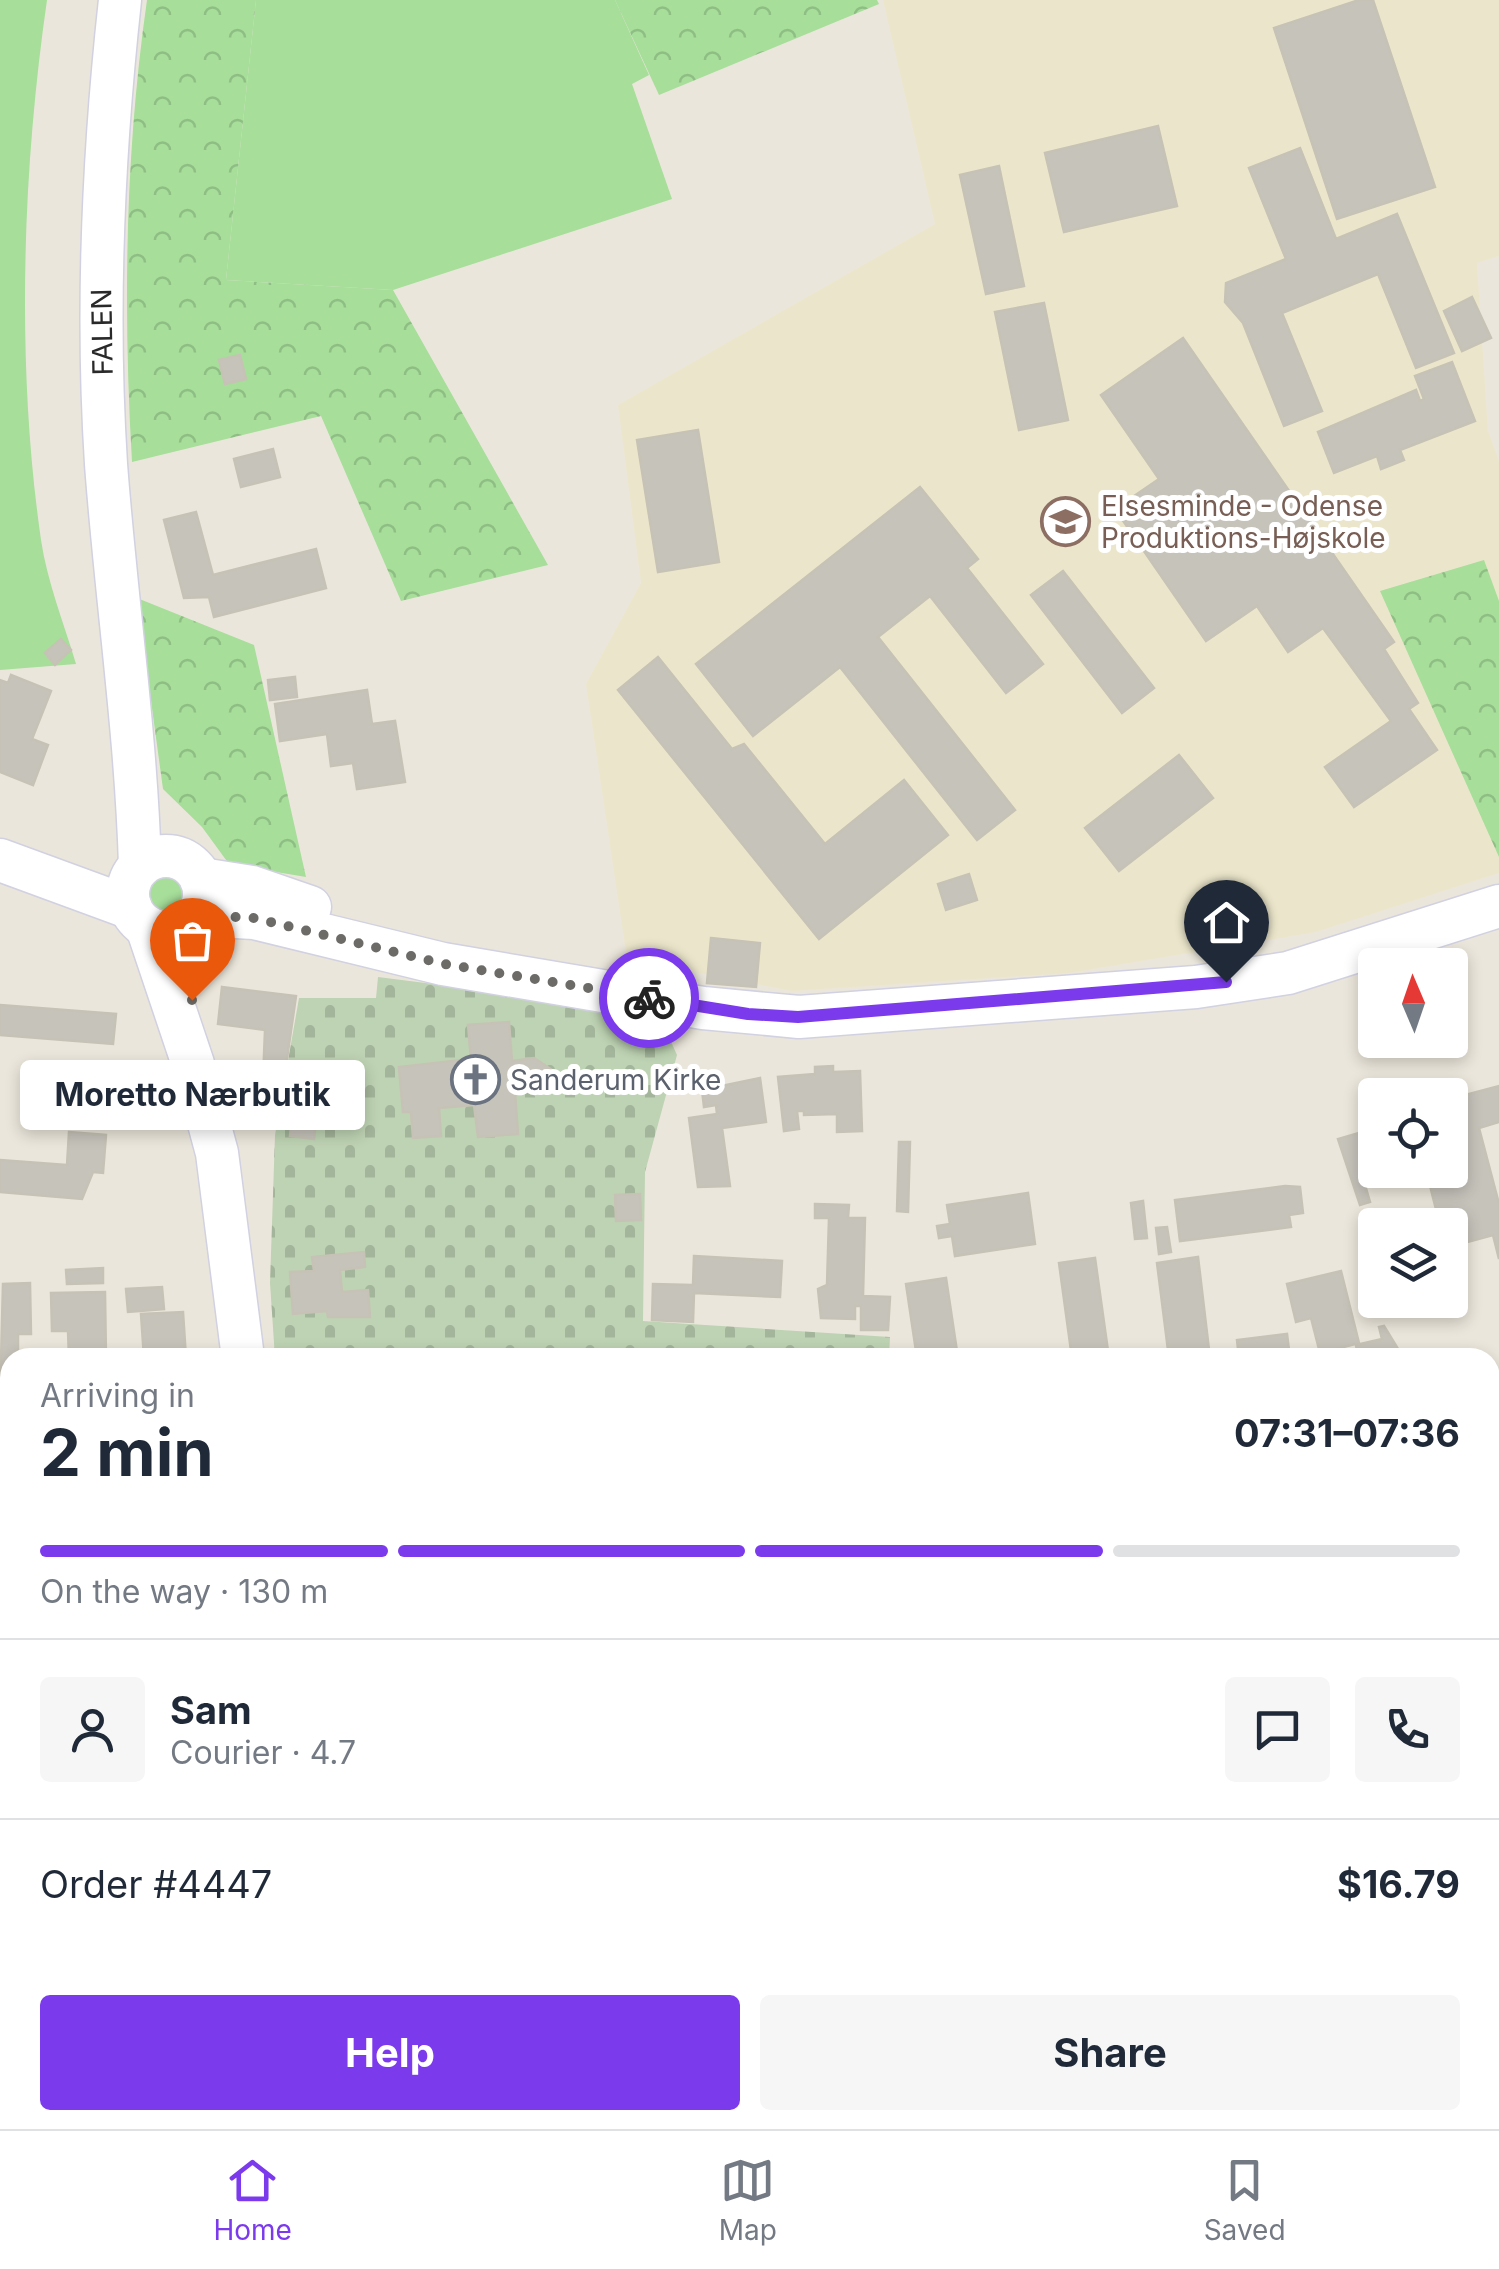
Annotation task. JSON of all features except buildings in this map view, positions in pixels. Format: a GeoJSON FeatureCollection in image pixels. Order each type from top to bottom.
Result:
{"type":"FeatureCollection","features":[{"type":"Feature","properties":{"kind":"street","name":"FALEN"},"geometry":{"type":"LineString","coordinates":[[120,0],[101,234],[101,364],[115,563],[128,662],[138,893],[193,1064]]}},
{"type":"Feature","properties":{"kind":"street","name":"FALEN"},"geometry":{"type":"LineString","coordinates":[[128,662],[165,814],[194,894]]}},
{"type":"Feature","properties":{"kind":"street"},"geometry":{"type":"LineString","coordinates":[[0,837],[138,893],[171,932],[194,894]]}},
{"type":"Feature","properties":{"kind":"street"},"geometry":{"type":"LineString","coordinates":[[138,893],[160,856],[194,894],[254,918],[318,931],[360,946],[703,1008],[798,1017],[1196,987],[1288,973],[1499,906]]}},
{"type":"Feature","properties":{"kind":"street"},"geometry":{"type":"LineString","coordinates":[[0,860],[138,893]]}},
{"type":"Feature","properties":{"kind":"street"},"geometry":{"type":"LineString","coordinates":[[194,894],[193,1064],[226,1206],[241,1348]]}},
{"type":"Feature","properties":{"kind":"shaded area","name":"Elsesminde - Odense Produktions-Højskole"},"geometry":{"type":"Polygon","coordinates":[[[883,0],[1499,0],[1499,256],[1477,263],[1488,431],[1499,461],[1499,873],[1316,932],[1069,973],[792,991],[627,959],[586,684],[641,583],[618,405],[935,224],[883,0]]]}},
{"type":"Feature","properties":{"kind":"green space"},"geometry":{"type":"Polygon","coordinates":[[[0,0],[47,0],[28,201],[28,407],[44,555],[76,664],[0,670],[0,0]]]}},
{"type":"Feature","properties":{"kind":"green space"},"geometry":{"type":"Polygon","coordinates":[[[147,0],[256,0],[226,280],[393,290],[548,565],[401,601],[321,416],[132,462],[128,231],[134,115],[147,0]]]}},
{"type":"Feature","properties":{"kind":"green space"},"geometry":{"type":"Polygon","coordinates":[[[256,0],[615,0],[649,75],[632,84],[672,199],[393,290],[226,280],[256,0]]]}},
{"type":"Feature","properties":{"kind":"green space"},"geometry":{"type":"Polygon","coordinates":[[[615,0],[877,0],[879,4],[659,95],[615,0]]]}},
{"type":"Feature","properties":{"kind":"green space"},"geometry":{"type":"Polygon","coordinates":[[[1484,560],[1499,601],[1499,857],[1380,591],[1484,560]]]}},
{"type":"Feature","properties":{"kind":"green space"},"geometry":{"type":"Polygon","coordinates":[[[137,598],[254,645],[306,877],[229,864],[202,827],[163,789],[137,598]]]}},
{"type":"Feature","properties":{"kind":"green space"},"geometry":{"type":"Polygon","coordinates":[[[166,875],[180,880],[185,894],[180,908],[166,913],[152,908],[147,894],[152,880],[166,875]]]}},
{"type":"Feature","properties":{"kind":"green space"},"geometry":{"type":"Polygon","coordinates":[[[378,977],[624,1008],[664,1026],[677,1055],[645,1172],[643,1321],[890,1337],[889,1348],[274,1348],[270,1283],[275,1135],[299,998],[376,998],[378,977]]]}},
{"type":"Feature","properties":{"kind":"way so far"},"geometry":{"type":"LineString","coordinates":[[192,1000],[190,923],[198,915],[254,918],[444,964],[649,998]]}},
{"type":"Feature","properties":{"kind":"place","name":"Elsesminde - Odense Produktions-Højskole"},"geometry":{"type":"Point","coordinates":[1066,522]}},
{"type":"Feature","properties":{"kind":"place","name":"Moretto Nærbutik"},"geometry":{"type":"Point","coordinates":[192,1000]}},
{"type":"Feature","properties":{"kind":"place","name":"Sanderum Kirke"},"geometry":{"type":"Point","coordinates":[475,1080]}},
{"type":"Feature","properties":{"kind":"route"},"geometry":{"type":"LineString","coordinates":[[649,998],[748,1014],[798,1017],[995,1004],[1226,982]]}}]}
